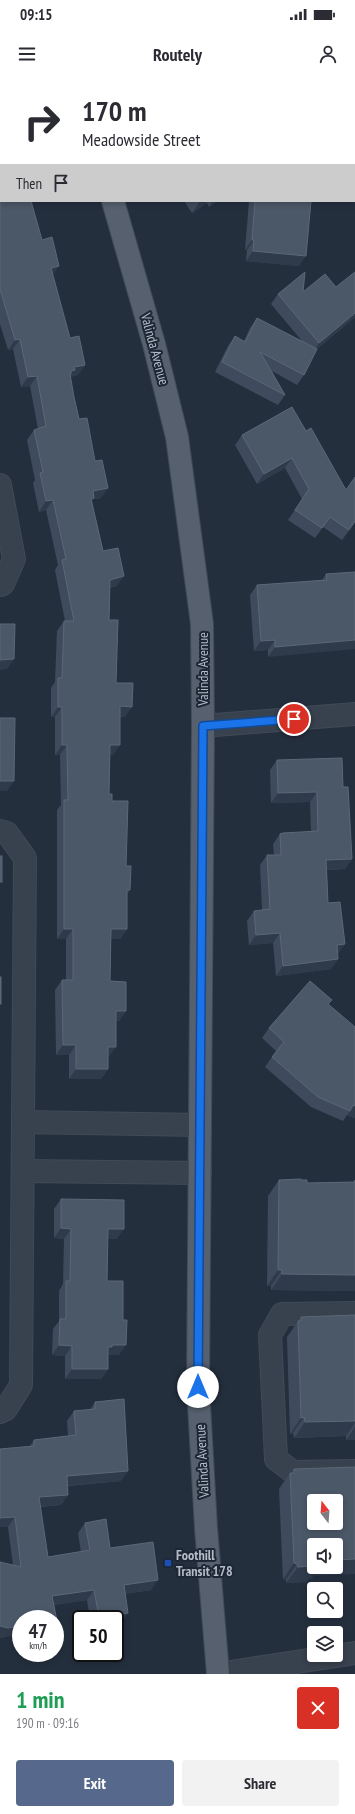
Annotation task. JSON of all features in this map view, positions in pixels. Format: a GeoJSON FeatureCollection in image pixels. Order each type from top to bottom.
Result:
{"type":"FeatureCollection","features":[{"type":"Feature","properties":{"kind":"main road","name":"Valinda Avenue"},"geometry":{"type":"LineString","coordinates":[[113,202],[154,344],[177,437],[202,624],[203,726],[198,1387],[206,1528],[218,1674]]}},
{"type":"Feature","properties":{"kind":"street"},"geometry":{"type":"LineString","coordinates":[[0,485],[14,559],[2,584],[0,585]]}},
{"type":"Feature","properties":{"kind":"street"},"geometry":{"type":"LineString","coordinates":[[203,726],[355,714]]}},
{"type":"Feature","properties":{"kind":"street"},"geometry":{"type":"LineString","coordinates":[[0,831],[7,833],[25,858],[21,1384],[6,1409],[0,1412]]}},
{"type":"Feature","properties":{"kind":"street"},"geometry":{"type":"LineString","coordinates":[[23,1122],[200,1125]]}},
{"type":"Feature","properties":{"kind":"street"},"geometry":{"type":"LineString","coordinates":[[23,1171],[200,1173]]}},
{"type":"Feature","properties":{"kind":"street"},"geometry":{"type":"LineString","coordinates":[[355,1313],[282,1314],[270,1335],[276,1459],[293,1472],[355,1470]]}},
{"type":"Feature","properties":{"kind":"street"},"geometry":{"type":"LineString","coordinates":[[218,1674],[355,1653]]}},
{"type":"Feature","properties":{"kind":"building"},"geometry":{"type":"Polygon","coordinates":[[[0,202],[31,202],[42,240],[52,237],[59,266],[51,268],[70,338],[79,336],[85,365],[74,367],[75,370],[71,371],[70,374],[79,419],[87,418],[95,461],[102,460],[108,488],[93,491],[94,498],[91,499],[103,551],[118,548],[124,576],[110,580],[109,620],[118,620],[116,683],[133,683],[132,707],[120,706],[120,745],[110,745],[109,794],[112,794],[112,801],[128,801],[126,866],[131,866],[130,890],[127,890],[127,929],[111,929],[110,981],[126,982],[126,1011],[116,1011],[116,1047],[108,1047],[108,1069],[76,1069],[76,1045],[63,1045],[62,980],[73,980],[73,929],[64,929],[64,800],[68,800],[67,745],[62,745],[62,707],[58,707],[58,678],[62,678],[64,621],[74,621],[62,560],[66,559],[53,500],[46,501],[40,473],[43,472],[34,430],[46,426],[37,376],[28,377],[20,339],[15,340],[0,289],[0,202]]]}},
{"type":"Feature","properties":{"kind":"building"},"geometry":{"type":"Polygon","coordinates":[[[255,202],[311,202],[306,256],[253,251],[254,240],[252,240],[255,202]]]}},
{"type":"Feature","properties":{"kind":"building"},"geometry":{"type":"Polygon","coordinates":[[[305,272],[303,292],[325,274],[336,287],[355,272],[355,313],[319,343],[278,294],[305,272]]]}},
{"type":"Feature","properties":{"kind":"building"},"geometry":{"type":"Polygon","coordinates":[[[257,318],[317,349],[304,375],[260,352],[285,395],[222,362],[235,336],[245,342],[257,318]]]}},
{"type":"Feature","properties":{"kind":"building"},"geometry":{"type":"Polygon","coordinates":[[[292,407],[306,431],[311,428],[346,490],[355,477],[355,521],[349,530],[330,517],[322,528],[295,510],[309,489],[292,458],[264,474],[242,435],[292,407]]]}},
{"type":"Feature","properties":{"kind":"building"},"geometry":{"type":"Polygon","coordinates":[[[355,572],[355,640],[275,647],[275,640],[261,641],[257,585],[327,580],[326,574],[355,572]]]}},
{"type":"Feature","properties":{"kind":"building"},"geometry":{"type":"Polygon","coordinates":[[[0,624],[15,624],[14,659],[0,660],[0,624]]]}},
{"type":"Feature","properties":{"kind":"building"},"geometry":{"type":"Polygon","coordinates":[[[0,718],[15,718],[14,781],[0,781],[0,718]]]}},
{"type":"Feature","properties":{"kind":"building"},"geometry":{"type":"Polygon","coordinates":[[[342,758],[343,787],[348,787],[352,859],[326,860],[328,903],[340,902],[345,944],[337,945],[338,959],[283,966],[280,933],[256,935],[254,911],[270,909],[267,855],[281,855],[280,834],[318,831],[317,792],[278,793],[277,760],[342,758]]]}},
{"type":"Feature","properties":{"kind":"building"},"geometry":{"type":"Polygon","coordinates":[[[0,856],[2,856],[2,882],[0,882],[0,856]]]}},
{"type":"Feature","properties":{"kind":"building"},"geometry":{"type":"Polygon","coordinates":[[[1,977],[1,1004],[0,1004],[1,977]]]}},
{"type":"Feature","properties":{"kind":"building"},"geometry":{"type":"Polygon","coordinates":[[[310,981],[332,1000],[328,1004],[355,1027],[355,1106],[353,1105],[350,1111],[318,1097],[272,1057],[284,1042],[269,1028],[310,981]]]}},
{"type":"Feature","properties":{"kind":"building"},"geometry":{"type":"Polygon","coordinates":[[[279,1180],[307,1180],[307,1183],[355,1182],[355,1275],[282,1274],[282,1270],[278,1270],[279,1180]]]}},
{"type":"Feature","properties":{"kind":"building"},"geometry":{"type":"Polygon","coordinates":[[[61,1199],[124,1200],[124,1229],[108,1229],[107,1281],[123,1281],[123,1320],[127,1320],[126,1345],[112,1345],[112,1347],[108,1347],[108,1369],[72,1369],[72,1346],[59,1345],[60,1319],[66,1319],[66,1281],[70,1281],[71,1229],[61,1228],[61,1199]]]}},
{"type":"Feature","properties":{"kind":"building"},"geometry":{"type":"Polygon","coordinates":[[[355,1315],[355,1421],[305,1422],[304,1417],[301,1418],[298,1321],[301,1321],[301,1317],[355,1315]]]}},
{"type":"Feature","properties":{"kind":"building"},"geometry":{"type":"Polygon","coordinates":[[[124,1399],[128,1471],[67,1476],[68,1495],[39,1497],[48,1557],[90,1550],[85,1523],[106,1519],[110,1548],[153,1542],[158,1580],[124,1585],[128,1613],[124,1614],[124,1610],[98,1610],[94,1590],[52,1596],[55,1610],[12,1610],[12,1627],[0,1626],[0,1562],[21,1567],[15,1517],[0,1518],[0,1449],[34,1446],[34,1440],[76,1435],[74,1411],[95,1409],[95,1402],[124,1399]]]}},
{"type":"Feature","properties":{"kind":"building"},"geometry":{"type":"Polygon","coordinates":[[[355,1467],[355,1559],[343,1560],[343,1538],[307,1538],[307,1566],[298,1567],[297,1564],[294,1563],[290,1473],[294,1473],[294,1469],[355,1467]]]}},
{"type":"Feature","properties":{"kind":"place","name":"Foothill Transit 178"},"geometry":{"type":"Point","coordinates":[168,1563]}},
{"type":"Feature","properties":{"kind":"route"},"geometry":{"type":"LineString","coordinates":[[198,1387],[203,726],[294,719]]}}]}
